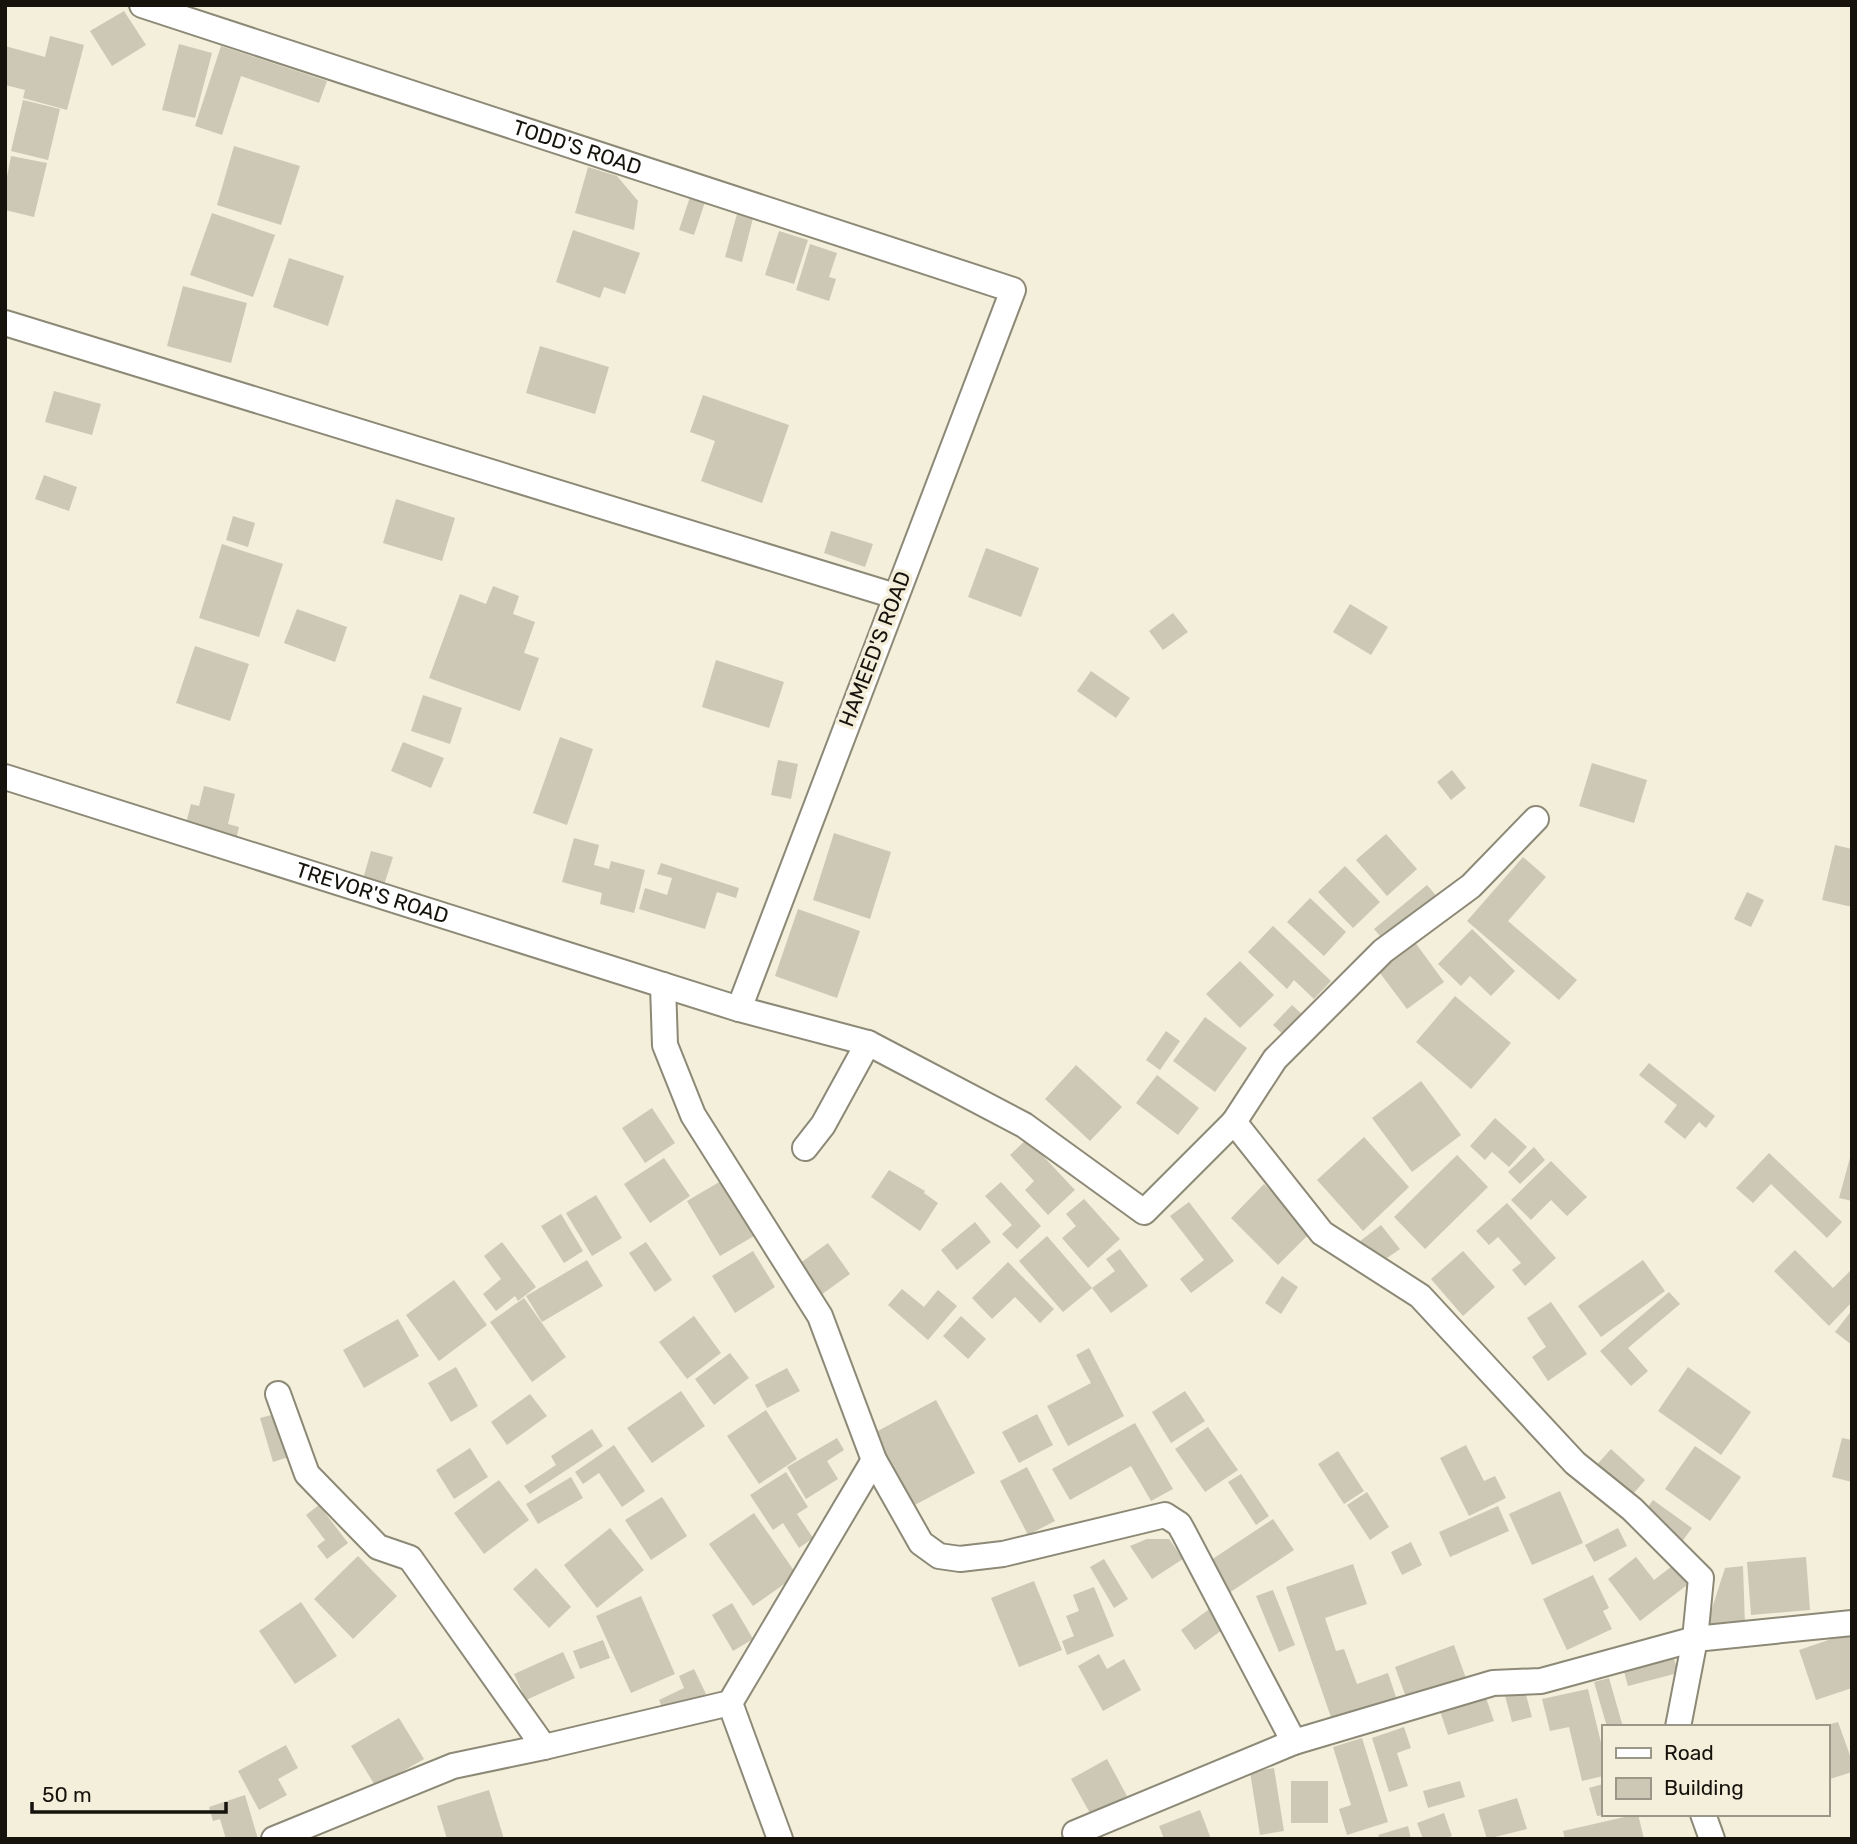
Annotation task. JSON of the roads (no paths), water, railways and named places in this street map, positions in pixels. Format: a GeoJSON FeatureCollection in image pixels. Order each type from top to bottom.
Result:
{"type":"FeatureCollection","features":[{"type":"Feature","properties":{"kind":"street","name":"TODD'S ROAD"},"geometry":{"type":"LineString","coordinates":[[142,5],[1013,290]]}},
{"type":"Feature","properties":{"kind":"street","name":"HAMEED'S ROAD"},"geometry":{"type":"LineString","coordinates":[[739,1009],[1013,290]]}},
{"type":"Feature","properties":{"kind":"street"},"geometry":{"type":"LineString","coordinates":[[5,323],[895,596]]}},
{"type":"Feature","properties":{"kind":"street","name":"TREVOR'S ROAD"},"geometry":{"type":"LineString","coordinates":[[5,777],[739,1009],[868,1043],[1024,1125],[1144,1212],[1234,1122]]}},
{"type":"Feature","properties":{"kind":"street"},"geometry":{"type":"LineString","coordinates":[[1536,819],[1471,886],[1383,951],[1275,1059],[1234,1122],[1322,1233],[1420,1296],[1575,1463],[1633,1509],[1701,1578],[1695,1639],[1678,1725]]}},
{"type":"Feature","properties":{"kind":"street"},"geometry":{"type":"LineString","coordinates":[[663,985],[665,1045],[693,1115],[820,1316],[874,1460],[921,1544],[939,1556],[960,1559],[1003,1554],[1165,1515],[1179,1524],[1294,1742]]}},
{"type":"Feature","properties":{"kind":"street"},"geometry":{"type":"LineString","coordinates":[[805,1148],[823,1125],[868,1043]]}},
{"type":"Feature","properties":{"kind":"street"},"geometry":{"type":"LineString","coordinates":[[278,1394],[307,1474],[379,1547],[410,1558],[544,1747]]}},
{"type":"Feature","properties":{"kind":"street"},"geometry":{"type":"LineString","coordinates":[[274,1839],[453,1766],[730,1703],[874,1460]]}},
{"type":"Feature","properties":{"kind":"street"},"geometry":{"type":"LineString","coordinates":[[1074,1833],[1294,1742],[1493,1683],[1541,1681],[1695,1639],[1852,1623]]}},
{"type":"Feature","properties":{"kind":"street"},"geometry":{"type":"LineString","coordinates":[[730,1703],[780,1839]]}},
{"type":"Feature","properties":{"kind":"street"},"geometry":{"type":"LineString","coordinates":[[1704,1816],[1712,1839]]}}]}
